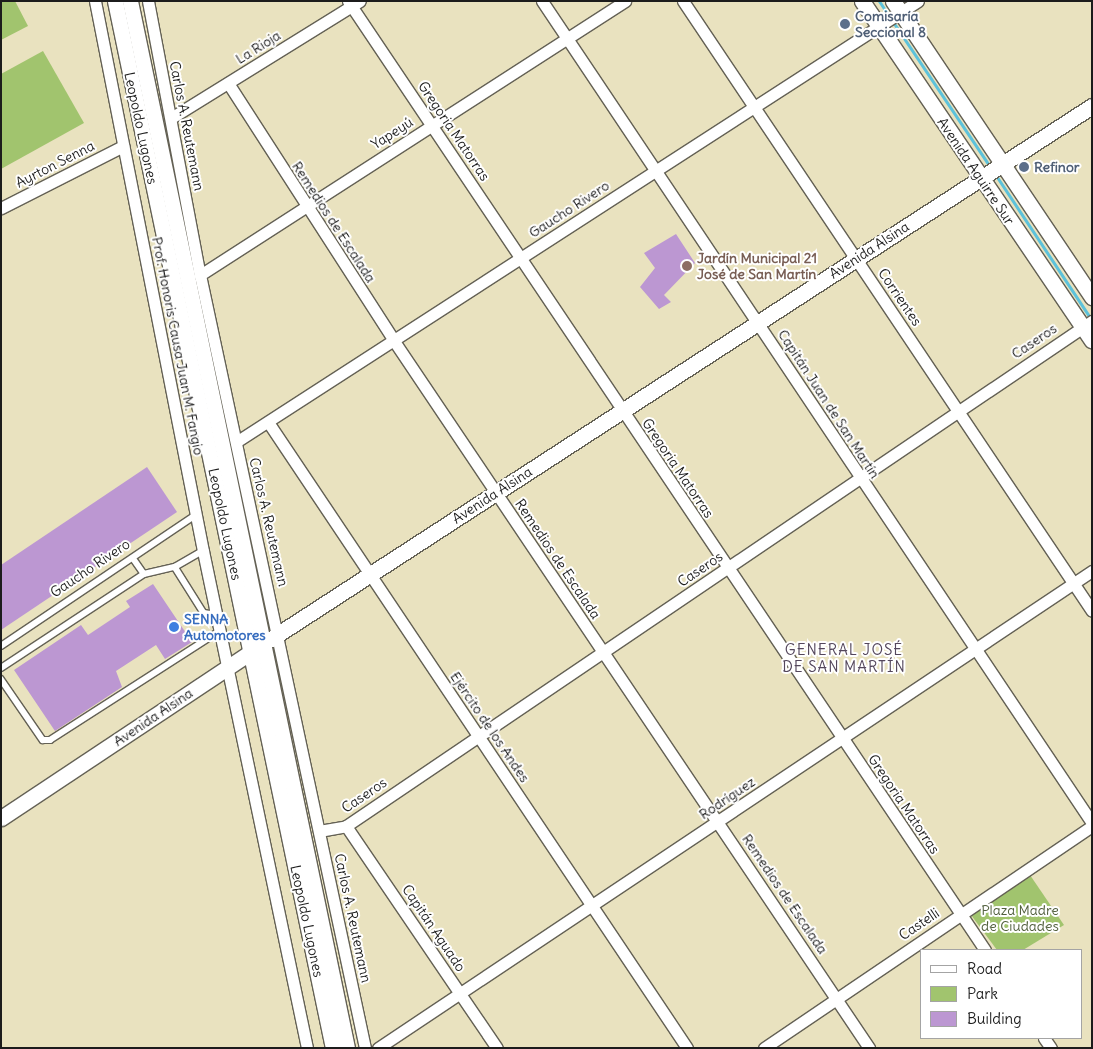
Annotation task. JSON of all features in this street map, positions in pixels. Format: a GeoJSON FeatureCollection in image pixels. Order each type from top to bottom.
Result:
{"type":"FeatureCollection","features":[{"type":"Feature","properties":{"kind":"main road","name":"Leopoldo Lugones"},"geometry":{"type":"LineString","coordinates":[[115,1],[347,1048]]}},
{"type":"Feature","properties":{"kind":"main road","name":"Leopoldo Lugones"},"geometry":{"type":"LineString","coordinates":[[130,1],[258,647],[333,1048]]}},
{"type":"Feature","properties":{"kind":"main road","name":"Avenida Aguirre Sur"},"geometry":{"type":"LineString","coordinates":[[862,1],[992,173],[1092,297]]}},
{"type":"Feature","properties":{"kind":"main road","name":"Avenida Aguirre Sur"},"geometry":{"type":"LineString","coordinates":[[896,10],[992,173],[1087,323],[1092,340]]}},
{"type":"Feature","properties":{"kind":"main road","name":"Avenida Alsina"},"geometry":{"type":"LineString","coordinates":[[1,818],[279,633],[758,322],[992,173],[1092,106]]}},
{"type":"Feature","properties":{"kind":"street","name":"Prof. Honoris Causa Juan M. Fangio"},"geometry":{"type":"LineString","coordinates":[[95,1],[203,551],[307,1048]]}},
{"type":"Feature","properties":{"kind":"street","name":"Carlos A. Reutemann"},"geometry":{"type":"LineString","coordinates":[[148,1],[200,274],[279,633],[365,1048]]}},
{"type":"Feature","properties":{"kind":"street","name":"Capitán Juan de San Martín"},"geometry":{"type":"LineString","coordinates":[[542,1],[1092,825]]}},
{"type":"Feature","properties":{"kind":"street","name":"Yapeyú"},"geometry":{"type":"LineString","coordinates":[[200,274],[625,1]]}},
{"type":"Feature","properties":{"kind":"street","name":"Corrientes"},"geometry":{"type":"LineString","coordinates":[[683,1],[1092,611]]}},
{"type":"Feature","properties":{"kind":"street","name":"Gaucho Rivero"},"geometry":{"type":"LineString","coordinates":[[236,442],[881,26],[896,10],[918,1]]}},
{"type":"Feature","properties":{"kind":"street","name":"La Rioja"},"geometry":{"type":"LineString","coordinates":[[171,118],[353,3]]}},
{"type":"Feature","properties":{"kind":"street","name":"Gregoria Matorras"},"geometry":{"type":"LineString","coordinates":[[353,3],[727,569],[984,949]]}},
{"type":"Feature","properties":{"kind":"street","name":"Remedios de Escalada"},"geometry":{"type":"LineString","coordinates":[[228,83],[305,207],[394,341],[869,1048]]}},
{"type":"Feature","properties":{"kind":"street","name":"Ayrton Senna"},"geometry":{"type":"LineString","coordinates":[[1,208],[123,146]]}},
{"type":"Feature","properties":{"kind":"street","name":"Caseros"},"geometry":{"type":"LineString","coordinates":[[319,831],[346,826],[477,735],[727,569],[1087,323]]}},
{"type":"Feature","properties":{"kind":"street","name":"Ejército de los Andes"},"geometry":{"type":"LineString","coordinates":[[268,422],[369,575],[593,904],[687,1048]]}},
{"type":"Feature","properties":{"kind":"street","name":"Rodríguez"},"geometry":{"type":"LineString","coordinates":[[378,1048],[842,740],[975,648],[1092,571]]}},
{"type":"Feature","properties":{"kind":"street","name":"Castelli"},"geometry":{"type":"LineString","coordinates":[[764,1048],[1092,825]]}},
{"type":"Feature","properties":{"kind":"street","name":"Capitán Aguado"},"geometry":{"type":"LineString","coordinates":[[346,826],[497,1048]]}},
{"type":"Feature","properties":{"kind":"lane","name":"Gaucho Rivero"},"geometry":{"type":"LineString","coordinates":[[1,646],[196,515]]}},
{"type":"Feature","properties":{"kind":"lane"},"geometry":{"type":"LineString","coordinates":[[1,668],[144,574],[175,567],[203,551]]}},
{"type":"Feature","properties":{"kind":"lane"},"geometry":{"type":"LineString","coordinates":[[132,558],[144,574]]}},
{"type":"Feature","properties":{"kind":"lane"},"geometry":{"type":"LineString","coordinates":[[175,567],[204,613],[216,615]]}},
{"type":"Feature","properties":{"kind":"lane"},"geometry":{"type":"LineString","coordinates":[[1,679],[44,740],[50,740],[220,631]]}},
{"type":"Feature","properties":{"kind":"green space"},"geometry":{"type":"Polygon","coordinates":[[[1,1],[15,1],[28,26],[1,40],[1,1]]]}},
{"type":"Feature","properties":{"kind":"green space"},"geometry":{"type":"Polygon","coordinates":[[[43,51],[84,123],[1,169],[1,74],[43,51]]]}},
{"type":"Feature","properties":{"kind":"green space","name":"Plaza Madre de Ciudades"},"geometry":{"type":"Polygon","coordinates":[[[1030,875],[1064,925],[1025,949],[996,949],[971,915],[1030,875]]]}},
{"type":"Feature","properties":{"kind":"building"},"geometry":{"type":"Polygon","coordinates":[[[676,234],[695,263],[664,295],[671,302],[659,309],[640,287],[655,268],[644,253],[676,234]]]}},
{"type":"Feature","properties":{"kind":"building"},"geometry":{"type":"Polygon","coordinates":[[[147,467],[177,512],[1,630],[1,565],[147,467]]]}},
{"type":"Feature","properties":{"kind":"building"},"geometry":{"type":"Polygon","coordinates":[[[153,584],[192,642],[165,659],[156,645],[116,671],[122,687],[55,731],[14,670],[81,625],[88,635],[130,607],[126,601],[153,584]]]}},
{"type":"Feature","properties":{"kind":"waterway"},"geometry":{"type":"LineString","coordinates":[[879,1],[990,167]]}},
{"type":"Feature","properties":{"kind":"waterway"},"geometry":{"type":"LineString","coordinates":[[995,174],[1091,319]]}},
{"type":"Feature","properties":{"kind":"place","name":"Comisaría Seccional 8"},"geometry":{"type":"Point","coordinates":[845,24]}},
{"type":"Feature","properties":{"kind":"place","name":"Refinor"},"geometry":{"type":"Point","coordinates":[1024,167]}},
{"type":"Feature","properties":{"kind":"place","name":"Jardín Municipal 21 José de San Martín"},"geometry":{"type":"Point","coordinates":[687,266]}},
{"type":"Feature","properties":{"kind":"place","name":"SENNA Automotores"},"geometry":{"type":"Point","coordinates":[174,627]}},
{"type":"Feature","properties":{"kind":"district","name":"GENERAL JOSÉ DE SAN MARTÍN"},"geometry":{"type":"Point","coordinates":[844,658]}}]}
